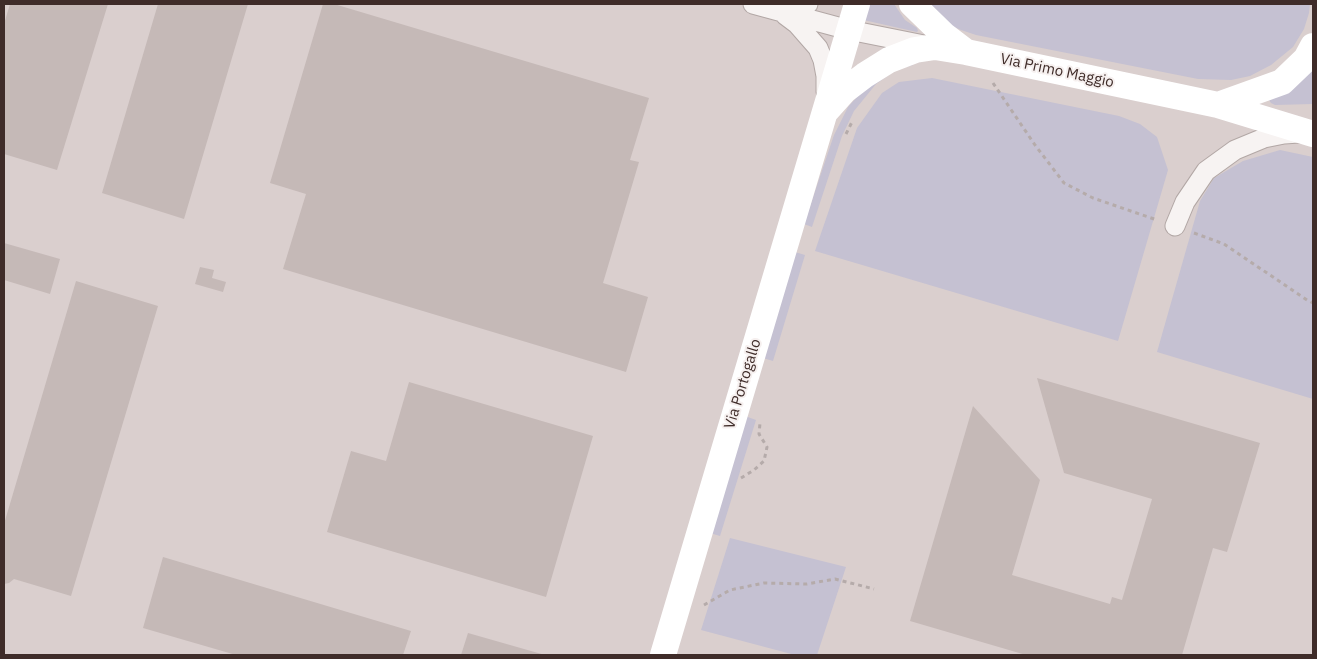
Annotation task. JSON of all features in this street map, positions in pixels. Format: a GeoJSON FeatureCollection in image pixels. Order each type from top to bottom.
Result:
{"type":"FeatureCollection","features":[{"type":"Feature","properties":{"kind":"main road","name":"Via Portogallo"},"geometry":{"type":"LineString","coordinates":[[663,655],[857,4]]}},
{"type":"Feature","properties":{"kind":"main road","name":"Via Primo Maggio"},"geometry":{"type":"LineString","coordinates":[[912,4],[944,35],[966,52],[1218,105]]}},
{"type":"Feature","properties":{"kind":"main road"},"geometry":{"type":"LineString","coordinates":[[1218,105],[1282,82],[1306,59],[1313,46]]}},
{"type":"Feature","properties":{"kind":"main road","name":"Via Portogallo"},"geometry":{"type":"LineString","coordinates":[[824,113],[844,91],[889,60],[915,50],[935,47],[966,52]]}},
{"type":"Feature","properties":{"kind":"main road"},"geometry":{"type":"LineString","coordinates":[[1218,105],[1310,133]]}},
{"type":"Feature","properties":{"kind":"street"},"geometry":{"type":"LineString","coordinates":[[752,4],[849,30],[935,47]]}},
{"type":"Feature","properties":{"kind":"street"},"geometry":{"type":"LineString","coordinates":[[782,12],[808,4]]}},
{"type":"Feature","properties":{"kind":"street"},"geometry":{"type":"LineString","coordinates":[[782,12],[808,36],[818,48],[823,60],[826,76],[824,113]]}},
{"type":"Feature","properties":{"kind":"street"},"geometry":{"type":"LineString","coordinates":[[1175,226],[1185,202],[1206,171],[1235,150],[1264,138],[1284,134],[1310,133]]}},
{"type":"Feature","properties":{"kind":"path"},"geometry":{"type":"LineString","coordinates":[[991,81],[1064,183],[1093,198],[1224,244],[1313,303]]}},
{"type":"Feature","properties":{"kind":"path"},"geometry":{"type":"LineString","coordinates":[[843,139],[856,114]]}},
{"type":"Feature","properties":{"kind":"path"},"geometry":{"type":"LineString","coordinates":[[739,486],[741,478],[764,461],[766,447],[759,434],[760,415]]}},
{"type":"Feature","properties":{"kind":"path"},"geometry":{"type":"LineString","coordinates":[[697,610],[730,590],[764,583],[807,584],[835,579],[874,589]]}},
{"type":"Feature","properties":{"kind":"shaded area"},"geometry":{"type":"Polygon","coordinates":[[[4,4],[1313,4],[1313,655],[4,655],[4,4]]]}},
{"type":"Feature","properties":{"kind":"shaded area"},"geometry":{"type":"Polygon","coordinates":[[[864,4],[894,4],[905,20],[917,28],[918,31],[859,19],[864,4]]]}},
{"type":"Feature","properties":{"kind":"shaded area"},"geometry":{"type":"Polygon","coordinates":[[[926,4],[1310,4],[1304,29],[1293,47],[1271,65],[1250,76],[1231,80],[1198,79],[976,35],[943,22],[926,4]]]}},
{"type":"Feature","properties":{"kind":"shaded area"},"geometry":{"type":"Polygon","coordinates":[[[913,62],[913,65],[896,70],[876,84],[854,111],[842,136],[812,227],[804,224],[834,135],[848,107],[873,79],[895,66],[913,62]]]}},
{"type":"Feature","properties":{"kind":"shaded area"},"geometry":{"type":"Polygon","coordinates":[[[1313,63],[1313,104],[1275,105],[1271,103],[1269,100],[1313,63]]]}},
{"type":"Feature","properties":{"kind":"shaded area"},"geometry":{"type":"Polygon","coordinates":[[[932,78],[1119,116],[1140,124],[1157,137],[1168,170],[1118,341],[815,251],[857,128],[882,93],[899,82],[932,78]]]}},
{"type":"Feature","properties":{"kind":"shaded area"},"geometry":{"type":"Polygon","coordinates":[[[1280,150],[1313,157],[1313,399],[1157,352],[1200,201],[1214,178],[1243,161],[1280,150]]]}},
{"type":"Feature","properties":{"kind":"shaded area"},"geometry":{"type":"Polygon","coordinates":[[[795,252],[805,255],[773,361],[763,358],[795,252]]]}},
{"type":"Feature","properties":{"kind":"shaded area"},"geometry":{"type":"Polygon","coordinates":[[[745,416],[756,420],[720,536],[710,533],[745,416]]]}},
{"type":"Feature","properties":{"kind":"shaded area"},"geometry":{"type":"Polygon","coordinates":[[[730,538],[846,567],[817,655],[795,655],[701,630],[730,538]]]}},
{"type":"Feature","properties":{"kind":"building"},"geometry":{"type":"Polygon","coordinates":[[[10,4],[108,4],[57,170],[4,154],[4,24],[10,4]]]}},
{"type":"Feature","properties":{"kind":"building"},"geometry":{"type":"Polygon","coordinates":[[[158,4],[248,4],[184,219],[102,193],[158,4]]]}},
{"type":"Feature","properties":{"kind":"building"},"geometry":{"type":"Polygon","coordinates":[[[323,4],[334,4],[649,98],[630,160],[639,162],[603,283],[648,297],[626,372],[283,269],[306,194],[270,183],[323,4]]]}},
{"type":"Feature","properties":{"kind":"building"},"geometry":{"type":"Polygon","coordinates":[[[4,243],[60,259],[50,294],[4,280],[4,243]]]}},
{"type":"Feature","properties":{"kind":"building"},"geometry":{"type":"Polygon","coordinates":[[[200,267],[214,270],[212,278],[226,282],[223,292],[195,284],[200,267]]]}},
{"type":"Feature","properties":{"kind":"building"},"geometry":{"type":"Polygon","coordinates":[[[76,281],[158,306],[71,596],[14,579],[4,584],[4,524],[76,281]]]}},
{"type":"Feature","properties":{"kind":"building"},"geometry":{"type":"Polygon","coordinates":[[[1037,378],[1260,443],[1227,552],[1213,548],[1182,655],[1026,655],[910,621],[973,406],[1040,480],[1012,575],[1110,604],[1112,597],[1122,600],[1152,499],[1064,473],[1037,378]]]}},
{"type":"Feature","properties":{"kind":"building"},"geometry":{"type":"Polygon","coordinates":[[[409,382],[593,436],[546,597],[327,532],[351,451],[386,461],[409,382]]]}},
{"type":"Feature","properties":{"kind":"building"},"geometry":{"type":"Polygon","coordinates":[[[163,557],[411,631],[403,655],[236,655],[143,628],[163,557]]]}},
{"type":"Feature","properties":{"kind":"building"},"geometry":{"type":"Polygon","coordinates":[[[468,633],[545,655],[461,655],[468,633]]]}}]}
